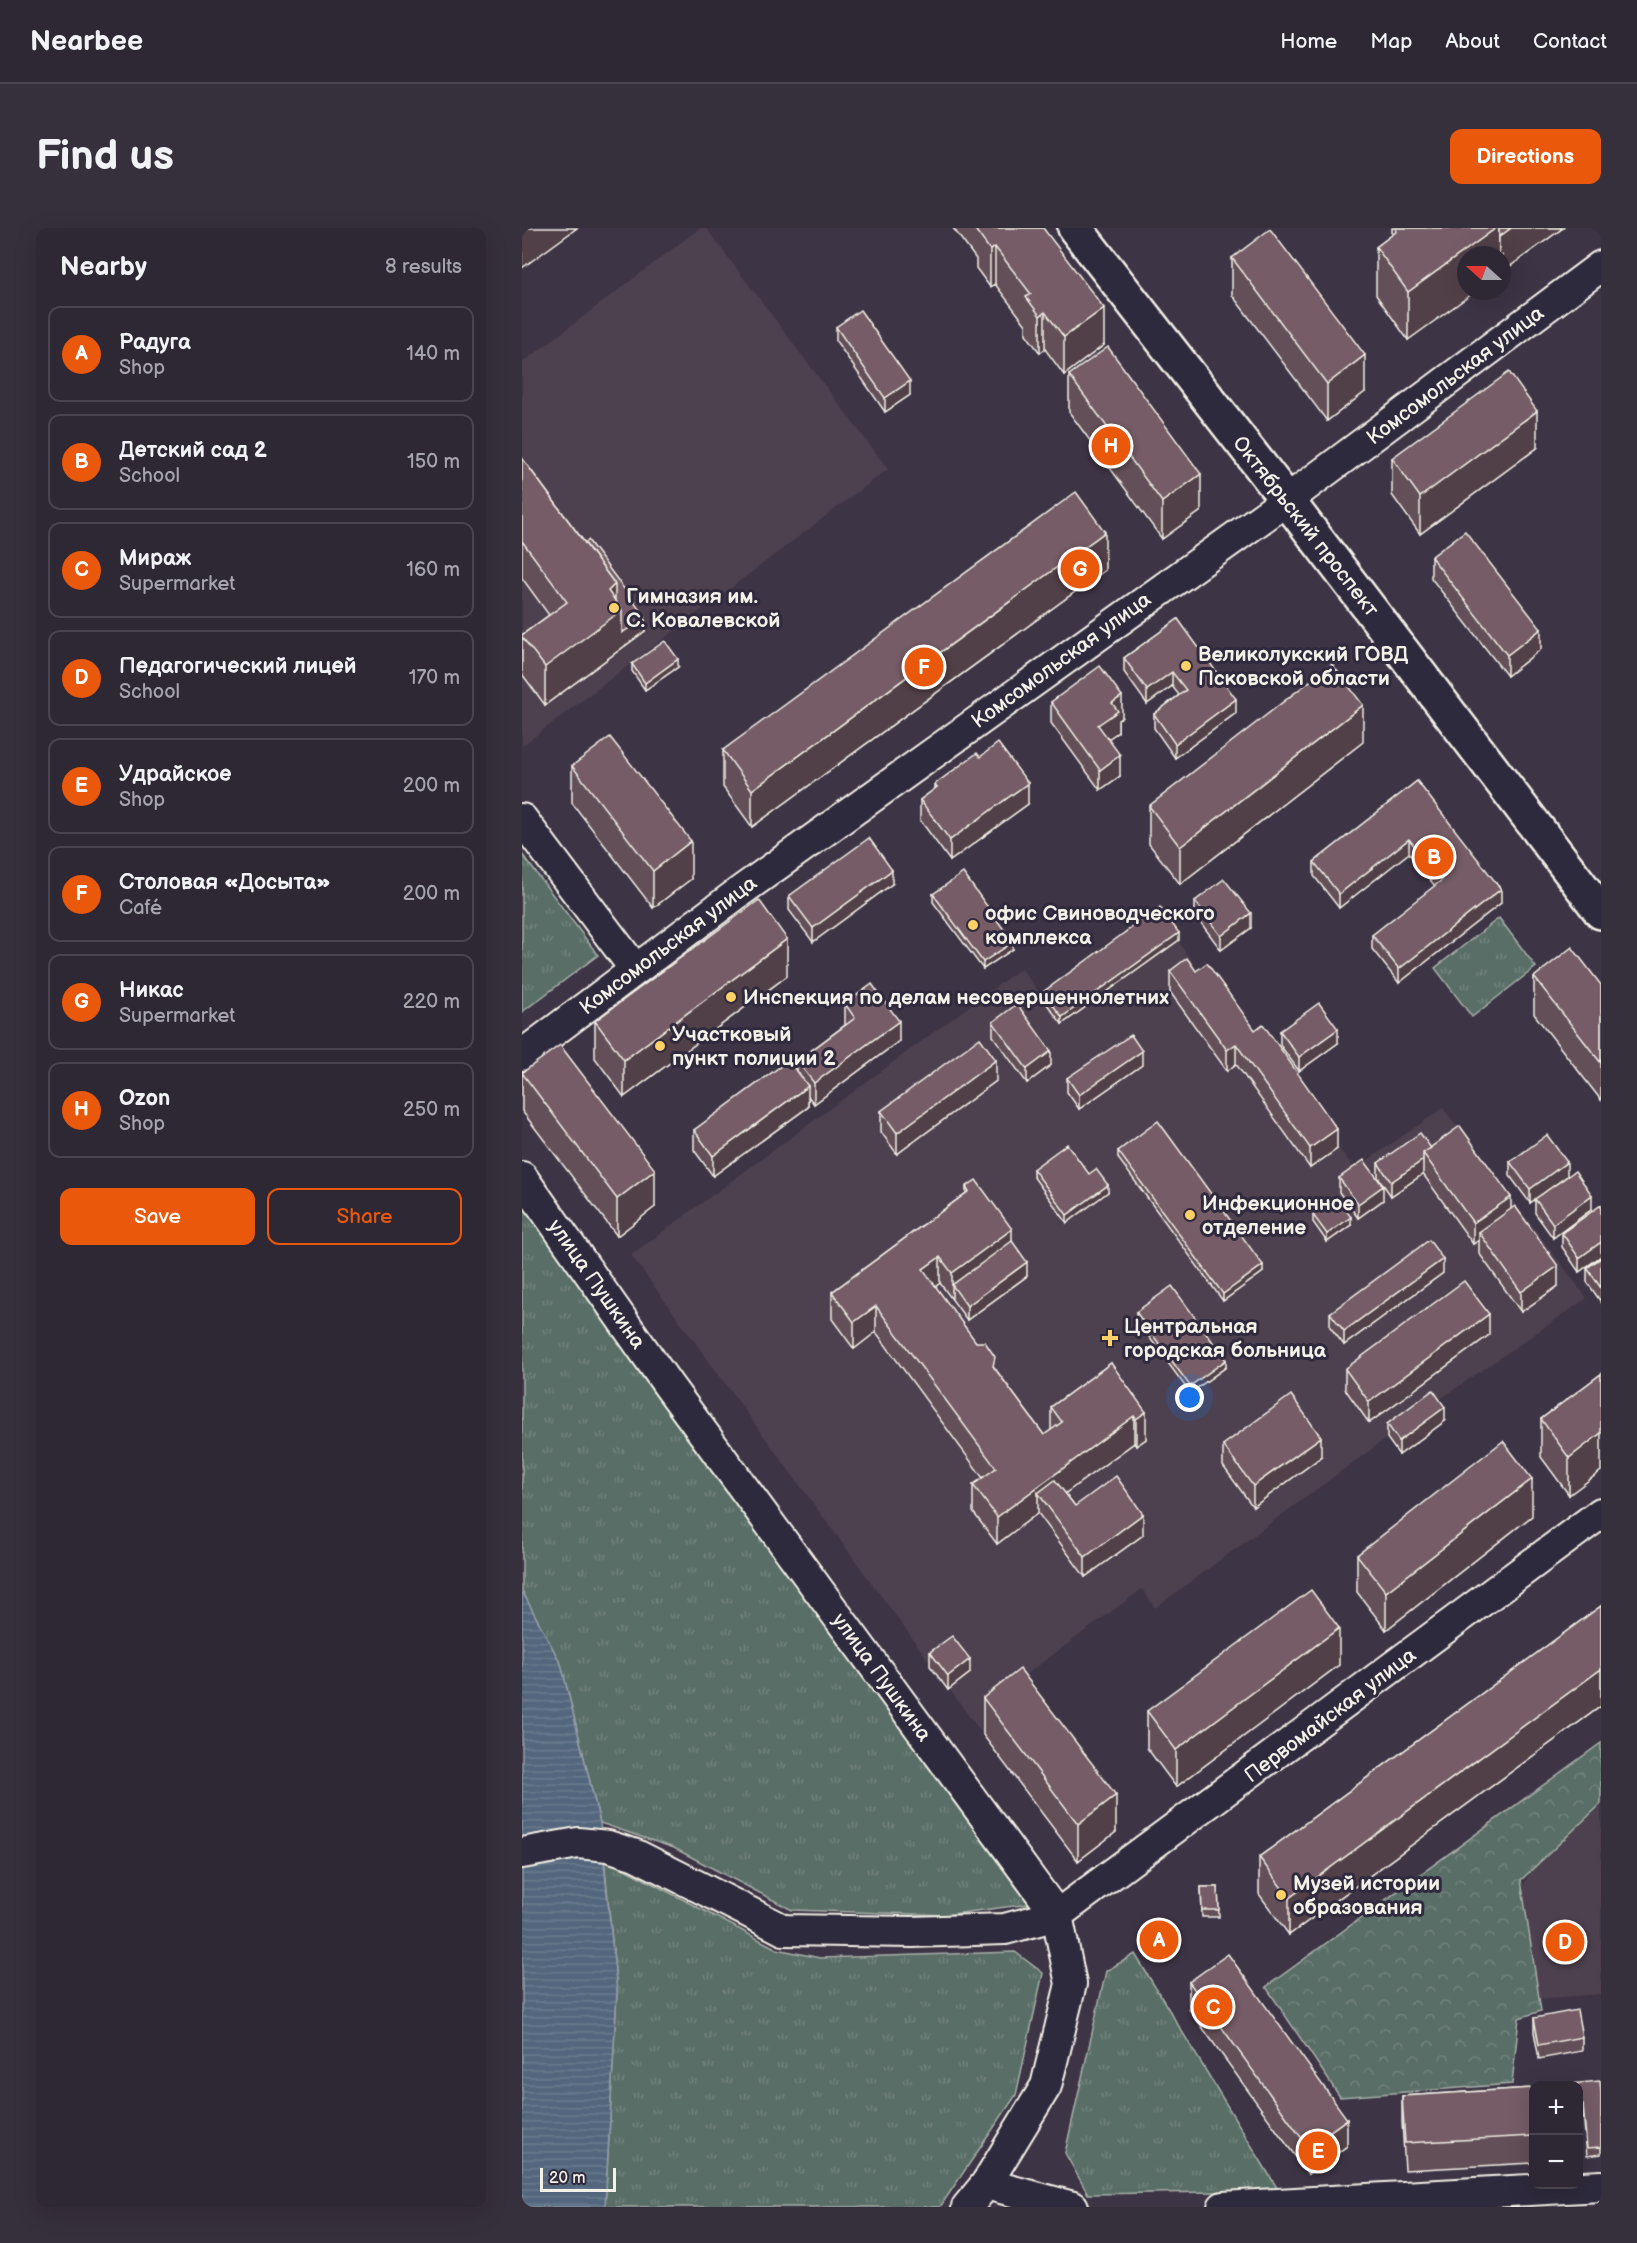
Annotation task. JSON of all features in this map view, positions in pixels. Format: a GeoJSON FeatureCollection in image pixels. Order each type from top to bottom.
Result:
{"type":"FeatureCollection","features":[{"type":"Feature","properties":{"kind":"main road","name":"Октябрьский проспект"},"geometry":{"type":"LineString","coordinates":[[1075,228],[1287,500],[1601,912]]}},
{"type":"Feature","properties":{"kind":"street","name":"Комсомольская улица"},"geometry":{"type":"LineString","coordinates":[[522,1055],[738,893],[1287,500],[1601,266]]}},
{"type":"Feature","properties":{"kind":"street"},"geometry":{"type":"LineString","coordinates":[[522,819],[635,969]]}},
{"type":"Feature","properties":{"kind":"street","name":"улица Пушкина"},"geometry":{"type":"LineString","coordinates":[[522,1178],[668,1385],[1057,1915],[1071,1984],[1047,2086],[986,2184],[967,2207]]}},
{"type":"Feature","properties":{"kind":"street","name":"Первомайская улица"},"geometry":{"type":"LineString","coordinates":[[1057,1915],[1601,1513]]}},
{"type":"Feature","properties":{"kind":"street"},"geometry":{"type":"LineString","coordinates":[[522,1852],[578,1843],[608,1846],[636,1855],[784,1930],[912,1932],[1005,1929],[1057,1915]]}},
{"type":"Feature","properties":{"kind":"street"},"geometry":{"type":"LineString","coordinates":[[986,2184],[1073,2207]]}},
{"type":"Feature","properties":{"kind":"street"},"geometry":{"type":"LineString","coordinates":[[1223,2207],[1601,2186]]}},
{"type":"Feature","properties":{"kind":"shaded area","name":"Гимназия им. С. Ковалевской"},"geometry":{"type":"Polygon","coordinates":[[[700,228],[706,228],[888,469],[522,746],[522,363],[700,228]]]}},
{"type":"Feature","properties":{"kind":"shaded area","name":"Центральная городская больница"},"geometry":{"type":"Polygon","coordinates":[[[1160,914],[1207,984],[1355,1169],[1443,1108],[1587,1298],[1433,1404],[1155,1608],[1142,1589],[1008,1688],[1020,1706],[983,1735],[631,1255],[1021,968],[1044,999],[1160,914]]]}},
{"type":"Feature","properties":{"kind":"shaded area"},"geometry":{"type":"Polygon","coordinates":[[[1601,1796],[1601,1994],[1537,1999],[1521,1890],[1545,1842],[1601,1796]]]}},
{"type":"Feature","properties":{"kind":"green space"},"geometry":{"type":"Polygon","coordinates":[[[522,854],[598,955],[522,1012],[522,854]]]}},
{"type":"Feature","properties":{"kind":"green space"},"geometry":{"type":"Polygon","coordinates":[[[1499,918],[1536,967],[1472,1017],[1435,968],[1499,918]]]}},
{"type":"Feature","properties":{"kind":"green space"},"geometry":{"type":"Polygon","coordinates":[[[522,1205],[1029,1904],[945,1915],[792,1910],[674,1848],[600,1823],[561,1664],[522,1591],[522,1205]]]}},
{"type":"Feature","properties":{"kind":"green space"},"geometry":{"type":"Polygon","coordinates":[[[1601,1743],[1601,1804],[1521,1880],[1541,2011],[1519,2018],[1512,2084],[1340,2097],[1266,1987],[1601,1743]]]}},
{"type":"Feature","properties":{"kind":"green space"},"geometry":{"type":"Polygon","coordinates":[[[604,1858],[777,1949],[820,1958],[1015,1952],[1043,1973],[1016,2095],[940,2207],[605,2207],[617,1992],[604,1858]]]}},
{"type":"Feature","properties":{"kind":"green space"},"geometry":{"type":"Polygon","coordinates":[[[1135,1954],[1279,2191],[1088,2194],[1065,2153],[1106,1971],[1135,1954]]]}},
{"type":"Feature","properties":{"kind":"water"},"geometry":{"type":"Polygon","coordinates":[[[522,1591],[561,1664],[600,1823],[617,1992],[605,2207],[522,2207],[522,1591]]]}},
{"type":"Feature","properties":{"kind":"building"},"geometry":{"type":"Polygon","coordinates":[[[980,228],[1043,228],[1104,308],[1064,337],[1045,312],[1040,316],[1026,297],[1031,294],[995,247],[990,250],[976,231],[980,228]]]}},
{"type":"Feature","properties":{"kind":"building"},"geometry":{"type":"Polygon","coordinates":[[[1395,228],[1496,228],[1471,246],[1457,246],[1457,256],[1408,292],[1376,247],[1397,231],[1395,228]]]}},
{"type":"Feature","properties":{"kind":"building"},"geometry":{"type":"Polygon","coordinates":[[[1499,228],[1511,228],[1499,237],[1499,228]]]}},
{"type":"Feature","properties":{"kind":"building"},"geometry":{"type":"Polygon","coordinates":[[[1270,229],[1365,355],[1327,384],[1232,258],[1270,229]]]}},
{"type":"Feature","properties":{"kind":"building"},"geometry":{"type":"Polygon","coordinates":[[[860,310],[910,381],[885,398],[836,327],[860,310]]]}},
{"type":"Feature","properties":{"kind":"building"},"geometry":{"type":"Polygon","coordinates":[[[1108,347],[1201,474],[1162,502],[1069,375],[1108,347]]]}},
{"type":"Feature","properties":{"kind":"building"},"geometry":{"type":"Polygon","coordinates":[[[1509,372],[1537,411],[1420,497],[1392,458],[1509,372]]]}},
{"type":"Feature","properties":{"kind":"building"},"geometry":{"type":"Polygon","coordinates":[[[522,458],[615,584],[608,591],[622,610],[545,667],[522,635],[567,602],[522,541],[522,458]]]}},
{"type":"Feature","properties":{"kind":"building"},"geometry":{"type":"Polygon","coordinates":[[[1076,492],[1105,532],[752,790],[723,750],[1076,492]]]}},
{"type":"Feature","properties":{"kind":"building"},"geometry":{"type":"Polygon","coordinates":[[[1465,531],[1541,629],[1507,655],[1431,557],[1465,531]]]}},
{"type":"Feature","properties":{"kind":"building"},"geometry":{"type":"Polygon","coordinates":[[[588,540],[645,617],[622,633],[622,610],[615,601],[615,584],[585,543],[588,540]]]}},
{"type":"Feature","properties":{"kind":"building"},"geometry":{"type":"Polygon","coordinates":[[[1178,619],[1236,699],[1175,744],[1154,714],[1186,690],[1172,672],[1147,690],[1124,658],[1178,619]]]}},
{"type":"Feature","properties":{"kind":"building"},"geometry":{"type":"Polygon","coordinates":[[[665,641],[678,659],[645,683],[632,664],[665,641]]]}},
{"type":"Feature","properties":{"kind":"building"},"geometry":{"type":"Polygon","coordinates":[[[1332,664],[1363,705],[1180,847],[1149,806],[1332,664]]]}},
{"type":"Feature","properties":{"kind":"building"},"geometry":{"type":"Polygon","coordinates":[[[1100,666],[1122,696],[1112,703],[1118,711],[1098,725],[1120,755],[1100,770],[1051,702],[1100,666]]]}},
{"type":"Feature","properties":{"kind":"building"},"geometry":{"type":"Polygon","coordinates":[[[610,737],[691,841],[653,871],[572,766],[610,737]]]}},
{"type":"Feature","properties":{"kind":"building"},"geometry":{"type":"Polygon","coordinates":[[[998,743],[1028,783],[950,840],[920,800],[937,787],[935,784],[977,753],[980,757],[998,743]]]}},
{"type":"Feature","properties":{"kind":"building"},"geometry":{"type":"Polygon","coordinates":[[[1417,781],[1501,889],[1399,969],[1372,935],[1442,880],[1409,839],[1339,894],[1314,862],[1417,781]]]}},
{"type":"Feature","properties":{"kind":"building"},"geometry":{"type":"Polygon","coordinates":[[[869,838],[892,870],[813,928],[789,896],[869,838]]]}},
{"type":"Feature","properties":{"kind":"building","name":"офис Свиноводческого комплекса"},"geometry":{"type":"Polygon","coordinates":[[[963,873],[1013,942],[983,962],[933,894],[963,873]]]}},
{"type":"Feature","properties":{"kind":"building"},"geometry":{"type":"Polygon","coordinates":[[[1224,879],[1251,913],[1221,936],[1195,901],[1224,879]]]}},
{"type":"Feature","properties":{"kind":"building"},"geometry":{"type":"Polygon","coordinates":[[[759,900],[787,939],[624,1060],[595,1021],[759,900]]]}},
{"type":"Feature","properties":{"kind":"building"},"geometry":{"type":"Polygon","coordinates":[[[1160,907],[1179,933],[1062,1017],[1043,992],[1160,907]]]}},
{"type":"Feature","properties":{"kind":"building"},"geometry":{"type":"Polygon","coordinates":[[[1572,947],[1601,985],[1601,1063],[1534,977],[1572,947]]]}},
{"type":"Feature","properties":{"kind":"building"},"geometry":{"type":"Polygon","coordinates":[[[1187,958],[1196,971],[1207,963],[1255,1030],[1263,1024],[1337,1129],[1310,1148],[1236,1044],[1227,1050],[1170,971],[1187,958]]]}},
{"type":"Feature","properties":{"kind":"building"},"geometry":{"type":"Polygon","coordinates":[[[872,984],[899,1021],[814,1083],[797,1061],[855,1018],[845,1004],[872,984]]]}},
{"type":"Feature","properties":{"kind":"building"},"geometry":{"type":"Polygon","coordinates":[[[1319,1003],[1338,1029],[1299,1057],[1280,1031],[1319,1003]]]}},
{"type":"Feature","properties":{"kind":"building"},"geometry":{"type":"Polygon","coordinates":[[[1017,1004],[1051,1051],[1027,1069],[993,1022],[1017,1004]]]}},
{"type":"Feature","properties":{"kind":"building"},"geometry":{"type":"Polygon","coordinates":[[[1131,1035],[1142,1051],[1079,1095],[1067,1078],[1131,1035]]]}},
{"type":"Feature","properties":{"kind":"building"},"geometry":{"type":"Polygon","coordinates":[[[980,1038],[996,1060],[897,1133],[881,1111],[980,1038]]]}},
{"type":"Feature","properties":{"kind":"building"},"geometry":{"type":"Polygon","coordinates":[[[560,1045],[655,1170],[617,1199],[522,1073],[560,1045]]]}},
{"type":"Feature","properties":{"kind":"building"},"geometry":{"type":"Polygon","coordinates":[[[789,1060],[808,1086],[713,1156],[694,1130],[789,1060]]]}},
{"type":"Feature","properties":{"kind":"building","name":"Инфекционное отделение"},"geometry":{"type":"Polygon","coordinates":[[[1158,1121],[1263,1265],[1223,1294],[1118,1151],[1158,1121]]]}},
{"type":"Feature","properties":{"kind":"building"},"geometry":{"type":"Polygon","coordinates":[[[1460,1126],[1511,1197],[1473,1223],[1423,1153],[1460,1126]]]}},
{"type":"Feature","properties":{"kind":"building"},"geometry":{"type":"Polygon","coordinates":[[[1420,1133],[1431,1148],[1423,1153],[1423,1160],[1391,1182],[1378,1163],[1420,1133]]]}},
{"type":"Feature","properties":{"kind":"building"},"geometry":{"type":"Polygon","coordinates":[[[1547,1135],[1567,1162],[1530,1189],[1510,1162],[1547,1135]]]}},
{"type":"Feature","properties":{"kind":"building"},"geometry":{"type":"Polygon","coordinates":[[[1067,1144],[1089,1174],[1096,1169],[1108,1185],[1067,1215],[1033,1169],[1067,1144]]]}},
{"type":"Feature","properties":{"kind":"building"},"geometry":{"type":"Polygon","coordinates":[[[1364,1160],[1383,1186],[1358,1204],[1339,1178],[1364,1160]]]}},
{"type":"Feature","properties":{"kind":"building"},"geometry":{"type":"Polygon","coordinates":[[[1575,1171],[1592,1195],[1553,1224],[1535,1199],[1575,1171]]]}},
{"type":"Feature","properties":{"kind":"building"},"geometry":{"type":"Polygon","coordinates":[[[976,1180],[1012,1229],[952,1273],[940,1257],[923,1269],[976,1342],[985,1342],[995,1357],[993,1366],[1044,1435],[1062,1422],[1051,1407],[1111,1363],[1146,1412],[1136,1419],[1134,1416],[997,1517],[973,1485],[996,1468],[876,1306],[854,1322],[832,1292],[969,1191],[966,1187],[976,1180]]]}},
{"type":"Feature","properties":{"kind":"building"},"geometry":{"type":"Polygon","coordinates":[[[1337,1198],[1351,1217],[1327,1234],[1313,1215],[1337,1198]]]}},
{"type":"Feature","properties":{"kind":"building"},"geometry":{"type":"Polygon","coordinates":[[[1601,1205],[1601,1242],[1579,1258],[1562,1233],[1601,1205]]]}},
{"type":"Feature","properties":{"kind":"building"},"geometry":{"type":"Polygon","coordinates":[[[1515,1206],[1558,1266],[1521,1292],[1479,1232],[1515,1206]]]}},
{"type":"Feature","properties":{"kind":"building"},"geometry":{"type":"Polygon","coordinates":[[[1429,1240],[1443,1259],[1344,1331],[1330,1313],[1429,1240]]]}},
{"type":"Feature","properties":{"kind":"building"},"geometry":{"type":"Polygon","coordinates":[[[1012,1241],[1027,1262],[967,1306],[952,1285],[1012,1241]]]}},
{"type":"Feature","properties":{"kind":"building"},"geometry":{"type":"Polygon","coordinates":[[[1601,1258],[1601,1288],[1587,1268],[1601,1258]]]}},
{"type":"Feature","properties":{"kind":"building"},"geometry":{"type":"Polygon","coordinates":[[[1464,1281],[1489,1314],[1369,1402],[1345,1369],[1464,1281]]]}},
{"type":"Feature","properties":{"kind":"building"},"geometry":{"type":"Polygon","coordinates":[[[1172,1286],[1226,1360],[1190,1386],[1136,1312],[1172,1286]]]}},
{"type":"Feature","properties":{"kind":"building"},"geometry":{"type":"Polygon","coordinates":[[[1601,1374],[1601,1433],[1569,1458],[1541,1419],[1601,1374]]]}},
{"type":"Feature","properties":{"kind":"building"},"geometry":{"type":"Polygon","coordinates":[[[1433,1390],[1445,1407],[1399,1441],[1387,1424],[1433,1390]]]}},
{"type":"Feature","properties":{"kind":"building"},"geometry":{"type":"Polygon","coordinates":[[[1291,1395],[1321,1437],[1253,1486],[1223,1445],[1291,1395]]]}},
{"type":"Feature","properties":{"kind":"building"},"geometry":{"type":"Polygon","coordinates":[[[1503,1441],[1532,1479],[1386,1592],[1357,1555],[1503,1441]]]}},
{"type":"Feature","properties":{"kind":"building"},"geometry":{"type":"Polygon","coordinates":[[[1116,1476],[1143,1514],[1085,1557],[1038,1493],[1055,1480],[1075,1506],[1116,1476]]]}},
{"type":"Feature","properties":{"kind":"building"},"geometry":{"type":"Polygon","coordinates":[[[1311,1590],[1339,1628],[1176,1750],[1147,1711],[1311,1590]]]}},
{"type":"Feature","properties":{"kind":"building"},"geometry":{"type":"Polygon","coordinates":[[[1601,1606],[1601,1669],[1289,1898],[1259,1857],[1601,1606]]]}},
{"type":"Feature","properties":{"kind":"building"},"geometry":{"type":"Polygon","coordinates":[[[952,1636],[970,1659],[948,1676],[930,1652],[952,1636]]]}},
{"type":"Feature","properties":{"kind":"building"},"geometry":{"type":"Polygon","coordinates":[[[1020,1669],[1116,1795],[1078,1824],[983,1698],[1020,1669]]]}},
{"type":"Feature","properties":{"kind":"building"},"geometry":{"type":"Polygon","coordinates":[[[1201,1887],[1218,1887],[1219,1910],[1202,1910],[1201,1887]]]}},
{"type":"Feature","properties":{"kind":"building"},"geometry":{"type":"Polygon","coordinates":[[[1228,1954],[1347,2119],[1308,2147],[1189,1982],[1228,1954]]]}},
{"type":"Feature","properties":{"kind":"building"},"geometry":{"type":"Polygon","coordinates":[[[1577,2010],[1582,2037],[1539,2045],[1534,2018],[1577,2010]]]}},
{"type":"Feature","properties":{"kind":"building"},"geometry":{"type":"Polygon","coordinates":[[[1600,2081],[1601,2147],[1587,2148],[1583,2083],[1600,2081]]]}},
{"type":"Feature","properties":{"kind":"building"},"geometry":{"type":"Polygon","coordinates":[[[1529,2088],[1529,2136],[1405,2143],[1402,2096],[1529,2088]]]}},
{"type":"Feature","properties":{"kind":"place","name":"Ozon"},"geometry":{"type":"Point","coordinates":[1111,446]}},
{"type":"Feature","properties":{"kind":"place","name":"Никас"},"geometry":{"type":"Point","coordinates":[1080,569]}},
{"type":"Feature","properties":{"kind":"place","name":"Гимназия им. С. Ковалевской"},"geometry":{"type":"Point","coordinates":[614,608]}},
{"type":"Feature","properties":{"kind":"place","name":"Великолукский ГОВД Псковской области"},"geometry":{"type":"Point","coordinates":[1186,666]}},
{"type":"Feature","properties":{"kind":"place","name":"Столовая «Досыта»"},"geometry":{"type":"Point","coordinates":[924,667]}},
{"type":"Feature","properties":{"kind":"place","name":"Детский сад 2"},"geometry":{"type":"Point","coordinates":[1434,857]}},
{"type":"Feature","properties":{"kind":"place","name":"офис Свиноводческого комплекса"},"geometry":{"type":"Point","coordinates":[973,925]}},
{"type":"Feature","properties":{"kind":"place","name":"Инспекция по делам несовершеннолетних"},"geometry":{"type":"Point","coordinates":[731,997]}},
{"type":"Feature","properties":{"kind":"place","name":"Участковый пункт полиции 2"},"geometry":{"type":"Point","coordinates":[660,1046]}},
{"type":"Feature","properties":{"kind":"place","name":"Инфекционное отделение"},"geometry":{"type":"Point","coordinates":[1190,1215]}},
{"type":"Feature","properties":{"kind":"place","name":"Центральная городская больница"},"geometry":{"type":"Point","coordinates":[1110,1338]}},
{"type":"Feature","properties":{"kind":"place","name":"Музей истории образования"},"geometry":{"type":"Point","coordinates":[1281,1895]}},
{"type":"Feature","properties":{"kind":"place","name":"Радуга"},"geometry":{"type":"Point","coordinates":[1159,1940]}},
{"type":"Feature","properties":{"kind":"place","name":"Педагогический лицей"},"geometry":{"type":"Point","coordinates":[1565,1942]}},
{"type":"Feature","properties":{"kind":"place","name":"Мираж"},"geometry":{"type":"Point","coordinates":[1213,2007]}},
{"type":"Feature","properties":{"kind":"place","name":"Удрайское"},"geometry":{"type":"Point","coordinates":[1318,2151]}}]}
